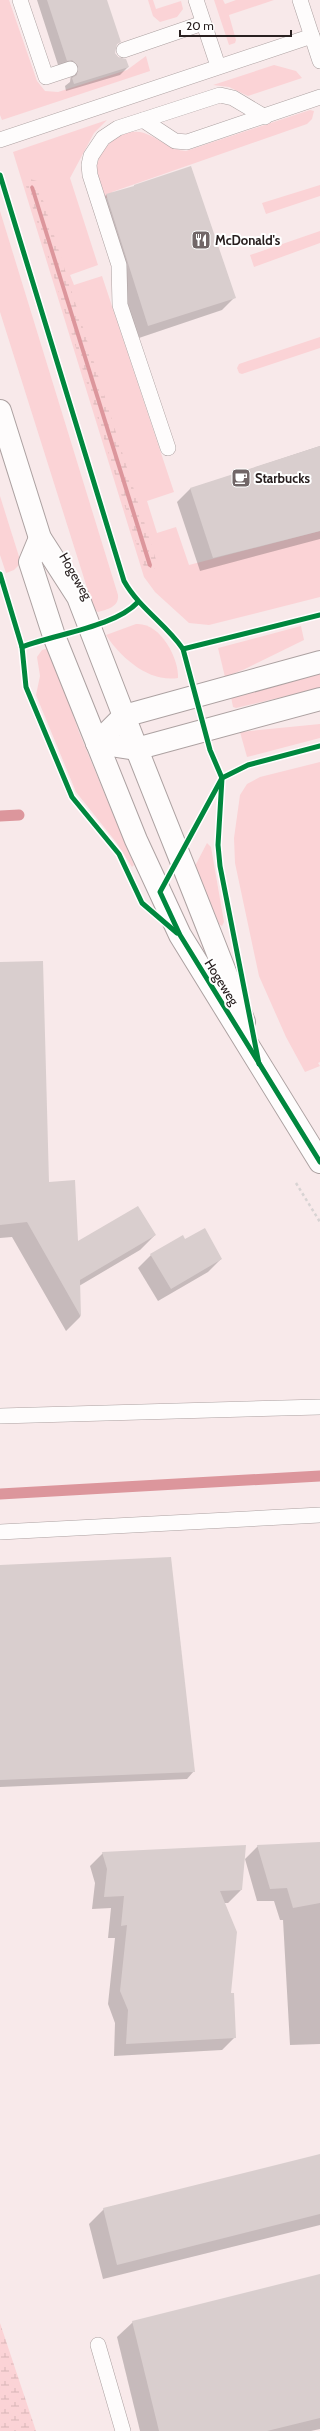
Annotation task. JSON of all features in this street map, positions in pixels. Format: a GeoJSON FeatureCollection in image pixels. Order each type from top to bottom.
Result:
{"type":"FeatureCollection","features":[{"type":"Feature","properties":{"kind":"street","name":"Hogeweg"},"geometry":{"type":"LineString","coordinates":[[0,410],[40,538],[78,596],[136,749],[210,928],[259,1064]]}},
{"type":"Feature","properties":{"kind":"street","name":"Hogeweg"},"geometry":{"type":"LineString","coordinates":[[40,538],[30,562],[54,636],[136,840],[180,935],[320,1162]]}},
{"type":"Feature","properties":{"kind":"street"},"geometry":{"type":"LineString","coordinates":[[97,743],[124,716],[320,662]]}},
{"type":"Feature","properties":{"kind":"street"},"geometry":{"type":"LineString","coordinates":[[97,743],[136,749],[320,699]]}},
{"type":"Feature","properties":{"kind":"lane"},"geometry":{"type":"LineString","coordinates":[[20,0],[46,77],[70,69]]}},
{"type":"Feature","properties":{"kind":"lane"},"geometry":{"type":"LineString","coordinates":[[196,0],[218,66]]}},
{"type":"Feature","properties":{"kind":"lane"},"geometry":{"type":"LineString","coordinates":[[300,0],[320,61]]}},
{"type":"Feature","properties":{"kind":"lane"},"geometry":{"type":"LineString","coordinates":[[124,50],[203,23]]}},
{"type":"Feature","properties":{"kind":"lane"},"geometry":{"type":"LineString","coordinates":[[0,140],[218,66],[312,36]]}},
{"type":"Feature","properties":{"kind":"lane"},"geometry":{"type":"LineString","coordinates":[[168,448],[120,305],[119,265],[90,175],[89,165],[91,156],[103,138],[118,128],[220,95],[233,98],[265,117]]}},
{"type":"Feature","properties":{"kind":"lane"},"geometry":{"type":"LineString","coordinates":[[143,120],[175,140],[181,142],[192,141],[320,97]]}},
{"type":"Feature","properties":{"kind":"lane"},"geometry":{"type":"LineString","coordinates":[[0,1416],[320,1407]]}},
{"type":"Feature","properties":{"kind":"lane"},"geometry":{"type":"LineString","coordinates":[[0,1532],[320,1515]]}},
{"type":"Feature","properties":{"kind":"lane"},"geometry":{"type":"LineString","coordinates":[[98,2345],[123,2431]]}},
{"type":"Feature","properties":{"kind":"green space"},"geometry":{"type":"Polygon","coordinates":[[[0,0],[9,0],[37,81],[45,91],[58,92],[127,70],[146,56],[150,71],[2,120],[0,115],[0,0]]]}},
{"type":"Feature","properties":{"kind":"green space"},"geometry":{"type":"Polygon","coordinates":[[[148,0],[153,0],[156,9],[181,1],[183,9],[177,17],[160,22],[153,16],[148,0]]]}},
{"type":"Feature","properties":{"kind":"green space"},"geometry":{"type":"Polygon","coordinates":[[[214,0],[223,0],[225,4],[236,0],[274,0],[229,15],[236,40],[235,43],[229,45],[214,0]]]}},
{"type":"Feature","properties":{"kind":"green space"},"geometry":{"type":"Polygon","coordinates":[[[274,65],[296,71],[302,78],[248,96],[229,87],[213,85],[274,65]]]}},
{"type":"Feature","properties":{"kind":"green space"},"geometry":{"type":"Polygon","coordinates":[[[310,110],[314,111],[312,119],[307,124],[112,192],[112,196],[106,198],[100,183],[97,168],[98,160],[113,140],[128,133],[144,133],[170,146],[186,151],[310,110]]]}},
{"type":"Feature","properties":{"kind":"green space"},"geometry":{"type":"Polygon","coordinates":[[[107,120],[94,133],[70,178],[98,265],[70,275],[74,285],[102,276],[174,492],[147,501],[157,533],[176,527],[189,565],[320,531],[320,597],[209,625],[189,623],[155,592],[144,577],[13,152],[107,120]]]}},
{"type":"Feature","properties":{"kind":"green space"},"geometry":{"type":"Polygon","coordinates":[[[30,179],[37,181],[157,563],[154,569],[148,570],[143,565],[26,186],[30,179]],[[33,185],[30,187],[150,568],[152,565],[33,185]]]}},
{"type":"Feature","properties":{"kind":"green space"},"geometry":{"type":"Polygon","coordinates":[[[320,185],[320,196],[266,214],[262,203],[320,185]]]}},
{"type":"Feature","properties":{"kind":"green space"},"geometry":{"type":"Polygon","coordinates":[[[0,211],[118,595],[115,605],[98,612],[94,610],[0,312],[0,211]]]}},
{"type":"Feature","properties":{"kind":"green space"},"geometry":{"type":"Polygon","coordinates":[[[320,231],[320,243],[254,267],[250,255],[320,231]]]}},
{"type":"Feature","properties":{"kind":"green space"},"geometry":{"type":"Polygon","coordinates":[[[320,337],[320,348],[242,374],[239,373],[237,368],[239,364],[320,337]]]}},
{"type":"Feature","properties":{"kind":"green space"},"geometry":{"type":"Polygon","coordinates":[[[0,496],[21,563],[14,570],[6,573],[0,555],[0,496]]]}},
{"type":"Feature","properties":{"kind":"green space"},"geometry":{"type":"Polygon","coordinates":[[[136,624],[145,625],[160,635],[175,661],[178,678],[156,676],[136,667],[119,652],[106,635],[136,624]]]}},
{"type":"Feature","properties":{"kind":"green space"},"geometry":{"type":"Polygon","coordinates":[[[301,626],[304,640],[245,669],[225,677],[218,648],[301,626]]]}},
{"type":"Feature","properties":{"kind":"green space"},"geometry":{"type":"Polygon","coordinates":[[[49,648],[79,732],[134,865],[132,867],[116,842],[76,792],[36,695],[40,676],[37,657],[42,650],[49,648]]]}},
{"type":"Feature","properties":{"kind":"green space"},"geometry":{"type":"Polygon","coordinates":[[[320,672],[320,688],[236,708],[233,707],[231,697],[320,672]]]}},
{"type":"Feature","properties":{"kind":"green space"},"geometry":{"type":"Polygon","coordinates":[[[320,724],[320,738],[247,757],[240,732],[320,724]]]}},
{"type":"Feature","properties":{"kind":"green space"},"geometry":{"type":"Polygon","coordinates":[[[320,762],[320,1062],[318,1063],[320,1066],[305,1072],[286,1037],[259,976],[235,863],[234,838],[240,795],[247,784],[260,777],[320,762]]]}},
{"type":"Feature","properties":{"kind":"green space"},"geometry":{"type":"Polygon","coordinates":[[[207,843],[211,847],[224,922],[222,926],[219,924],[195,866],[207,843]]]}},
{"type":"Feature","properties":{"kind":"green space"},"geometry":{"type":"Polygon","coordinates":[[[0,2323],[36,2431],[0,2431],[0,2323]]]}},
{"type":"Feature","properties":{"kind":"shaded area"},"geometry":{"type":"Polygon","coordinates":[[[32,185],[34,187],[152,565],[151,568],[148,566],[30,187],[32,185]]]}},
{"type":"Feature","properties":{"kind":"building"},"geometry":{"type":"Polygon","coordinates":[[[47,0],[107,0],[121,42],[117,44],[115,53],[118,57],[126,59],[129,67],[74,84],[72,78],[77,75],[78,66],[72,60],[67,61],[47,0]]]}},
{"type":"Feature","properties":{"kind":"building"},"geometry":{"type":"Polygon","coordinates":[[[191,166],[236,298],[148,326],[106,194],[191,166]]]}},
{"type":"Feature","properties":{"kind":"building"},"geometry":{"type":"Polygon","coordinates":[[[320,446],[320,531],[213,558],[190,488],[320,446]]]}},
{"type":"Feature","properties":{"kind":"building"},"geometry":{"type":"Polygon","coordinates":[[[43,961],[49,1182],[75,1180],[78,1241],[138,1206],[156,1235],[80,1280],[81,1317],[27,1222],[0,1225],[0,962],[43,961]]]}},
{"type":"Feature","properties":{"kind":"building"},"geometry":{"type":"Polygon","coordinates":[[[205,1228],[222,1259],[171,1289],[150,1254],[183,1235],[185,1239],[205,1228]]]}},
{"type":"Feature","properties":{"kind":"building"},"geometry":{"type":"Polygon","coordinates":[[[171,1557],[195,1772],[0,1780],[0,1565],[171,1557]]]}},
{"type":"Feature","properties":{"kind":"building"},"geometry":{"type":"Polygon","coordinates":[[[320,1842],[320,1903],[293,1908],[287,1888],[270,1889],[257,1845],[320,1842]]]}},
{"type":"Feature","properties":{"kind":"building"},"geometry":{"type":"Polygon","coordinates":[[[246,1845],[242,1890],[220,1891],[237,1932],[231,1993],[234,1993],[236,2038],[126,2044],[128,2010],[120,1991],[127,1925],[121,1926],[124,1896],[104,1897],[107,1869],[102,1852],[246,1845]]]}},
{"type":"Feature","properties":{"kind":"building"},"geometry":{"type":"Polygon","coordinates":[[[320,2154],[320,2214],[117,2265],[103,2208],[320,2154]]]}},
{"type":"Feature","properties":{"kind":"building"},"geometry":{"type":"Polygon","coordinates":[[[320,2274],[320,2418],[267,2431],[159,2431],[132,2321],[320,2274]]]}},
{"type":"Feature","properties":{"kind":"waterway"},"geometry":{"type":"LineString","coordinates":[[0,816],[19,815]]}},
{"type":"Feature","properties":{"kind":"waterway"},"geometry":{"type":"LineString","coordinates":[[0,1494],[320,1476]]}},
{"type":"Feature","properties":{"kind":"cycle path"},"geometry":{"type":"LineString","coordinates":[[0,175],[124,581],[137,600],[169,632],[183,649],[210,750],[222,778],[218,845],[220,866],[259,1064]]}},
{"type":"Feature","properties":{"kind":"cycle path"},"geometry":{"type":"LineString","coordinates":[[0,574],[22,647],[26,687],[72,797],[119,854],[142,903],[177,933]]}},
{"type":"Feature","properties":{"kind":"cycle path"},"geometry":{"type":"LineString","coordinates":[[22,647],[100,624],[128,611],[138,602]]}},
{"type":"Feature","properties":{"kind":"cycle path"},"geometry":{"type":"LineString","coordinates":[[183,649],[320,615]]}},
{"type":"Feature","properties":{"kind":"cycle path"},"geometry":{"type":"LineString","coordinates":[[320,746],[248,765],[222,778],[160,892],[180,935],[320,1162]]}},
{"type":"Feature","properties":{"kind":"place","name":"McDonald's"},"geometry":{"type":"Point","coordinates":[201,240]}},
{"type":"Feature","properties":{"kind":"place","name":"Starbucks"},"geometry":{"type":"Point","coordinates":[241,478]}}]}
